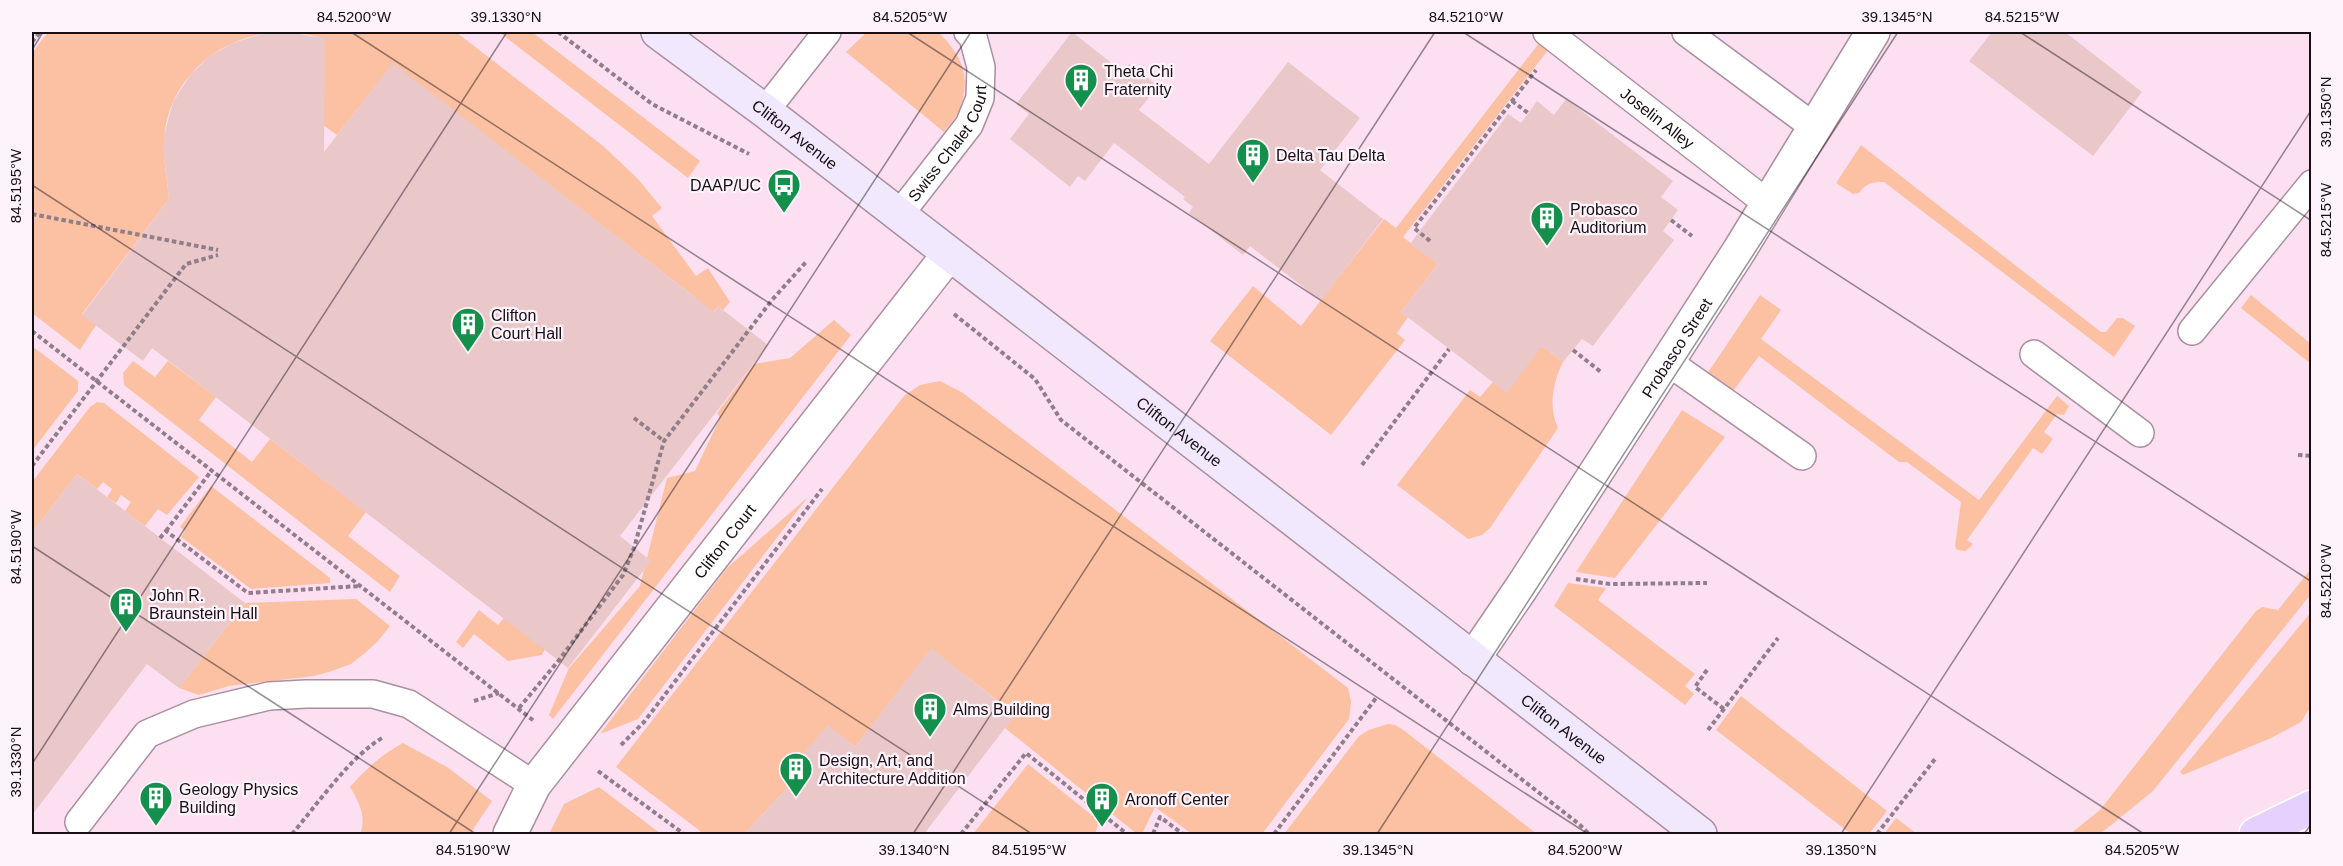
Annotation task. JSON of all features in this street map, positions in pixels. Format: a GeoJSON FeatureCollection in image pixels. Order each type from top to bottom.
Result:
{"type":"FeatureCollection","features":[{"type":"Feature","properties":{"kind":"main road","name":"Clifton Avenue"},"geometry":{"type":"LineString","coordinates":[[658,32],[765,111],[1700,834]]}},
{"type":"Feature","properties":{"kind":"main road"},"geometry":{"type":"LineString","coordinates":[[1589,749],[1665,834]]}},
{"type":"Feature","properties":{"kind":"main road"},"geometry":{"type":"LineString","coordinates":[[2257,833],[2312,807]]}},
{"type":"Feature","properties":{"kind":"street","name":"Probasco Street"},"geometry":{"type":"LineString","coordinates":[[1473,658],[1668,362],[1873,32]]}},
{"type":"Feature","properties":{"kind":"street","name":"Clifton Court"},"geometry":{"type":"LineString","coordinates":[[510,834],[534,785],[949,254]]}},
{"type":"Feature","properties":{"kind":"lane"},"geometry":{"type":"LineString","coordinates":[[765,111],[827,32]]}},
{"type":"Feature","properties":{"kind":"lane","name":"Swiss Chalet Court"},"geometry":{"type":"LineString","coordinates":[[899,215],[969,125],[980,98],[981,67],[973,37],[968,32]]}},
{"type":"Feature","properties":{"kind":"lane"},"geometry":{"type":"LineString","coordinates":[[1686,32],[1814,128]]}},
{"type":"Feature","properties":{"kind":"lane","name":"Joselin Alley"},"geometry":{"type":"LineString","coordinates":[[1553,36],[1767,203]]}},
{"type":"Feature","properties":{"kind":"lane"},"geometry":{"type":"LineString","coordinates":[[2192,331],[2312,184]]}},
{"type":"Feature","properties":{"kind":"lane"},"geometry":{"type":"LineString","coordinates":[[2034,354],[2140,433]]}},
{"type":"Feature","properties":{"kind":"lane"},"geometry":{"type":"LineString","coordinates":[[1668,362],[1803,456]]}},
{"type":"Feature","properties":{"kind":"lane"},"geometry":{"type":"LineString","coordinates":[[79,822],[147,734],[215,708],[269,696],[373,694],[409,704],[534,785]]}},
{"type":"Feature","properties":{"kind":"path"},"geometry":{"type":"LineString","coordinates":[[32,42],[40,32]]}},
{"type":"Feature","properties":{"kind":"path"},"geometry":{"type":"LineString","coordinates":[[558,32],[652,104],[752,156]]}},
{"type":"Feature","properties":{"kind":"path"},"geometry":{"type":"LineString","coordinates":[[1430,241],[1414,228],[1512,101],[1553,36]]}},
{"type":"Feature","properties":{"kind":"path"},"geometry":{"type":"LineString","coordinates":[[1512,101],[1528,113]]}},
{"type":"Feature","properties":{"kind":"path"},"geometry":{"type":"LineString","coordinates":[[32,214],[218,252],[186,264],[32,466]]}},
{"type":"Feature","properties":{"kind":"path"},"geometry":{"type":"LineString","coordinates":[[1671,220],[1692,236]]}},
{"type":"Feature","properties":{"kind":"path"},"geometry":{"type":"LineString","coordinates":[[519,708],[559,660],[623,575],[634,548],[664,441],[772,300],[806,262]]}},
{"type":"Feature","properties":{"kind":"path"},"geometry":{"type":"LineString","coordinates":[[921,289],[1035,379],[1061,420],[1589,834]]}},
{"type":"Feature","properties":{"kind":"path"},"geometry":{"type":"LineString","coordinates":[[32,331],[536,722]]}},
{"type":"Feature","properties":{"kind":"path"},"geometry":{"type":"LineString","coordinates":[[1362,465],[1449,349]]}},
{"type":"Feature","properties":{"kind":"path"},"geometry":{"type":"LineString","coordinates":[[1573,350],[1601,372]]}},
{"type":"Feature","properties":{"kind":"path"},"geometry":{"type":"LineString","coordinates":[[634,418],[664,441]]}},
{"type":"Feature","properties":{"kind":"path"},"geometry":{"type":"LineString","coordinates":[[2298,455],[2312,456]]}},
{"type":"Feature","properties":{"kind":"path"},"geometry":{"type":"LineString","coordinates":[[160,538],[212,470]]}},
{"type":"Feature","properties":{"kind":"path"},"geometry":{"type":"LineString","coordinates":[[166,531],[248,593],[361,586]]}},
{"type":"Feature","properties":{"kind":"path"},"geometry":{"type":"LineString","coordinates":[[1575,579],[1610,584],[1707,583]]}},
{"type":"Feature","properties":{"kind":"path"},"geometry":{"type":"LineString","coordinates":[[1708,730],[1778,638]]}},
{"type":"Feature","properties":{"kind":"path"},"geometry":{"type":"LineString","coordinates":[[1707,670],[1695,687],[1724,709]]}},
{"type":"Feature","properties":{"kind":"path"},"geometry":{"type":"LineString","coordinates":[[292,834],[350,766],[376,741],[415,721],[499,693]]}},
{"type":"Feature","properties":{"kind":"path"},"geometry":{"type":"LineString","coordinates":[[1274,834],[1376,698]]}},
{"type":"Feature","properties":{"kind":"path"},"geometry":{"type":"LineString","coordinates":[[961,834],[1026,753],[1127,834]]}},
{"type":"Feature","properties":{"kind":"path"},"geometry":{"type":"LineString","coordinates":[[1877,834],[1935,759]]}},
{"type":"Feature","properties":{"kind":"path"},"geometry":{"type":"LineString","coordinates":[[590,765],[684,834]]}},
{"type":"Feature","properties":{"kind":"path"},"geometry":{"type":"LineString","coordinates":[[1153,834],[1160,817],[1182,834]]}},
{"type":"Feature","properties":{"kind":"shaded area"},"geometry":{"type":"Polygon","coordinates":[[[48,32],[456,32],[602,145],[638,179],[662,208],[652,216],[696,276],[708,268],[730,302],[723,310],[718,306],[701,328],[696,298],[393,64],[337,135],[309,115],[324,40],[305,34],[273,33],[253,36],[216,52],[186,80],[175,97],[164,137],[169,199],[82,314],[96,325],[80,350],[32,313],[32,53],[48,32]]]}},
{"type":"Feature","properties":{"kind":"shaded area"},"geometry":{"type":"Polygon","coordinates":[[[499,32],[532,32],[700,161],[688,178],[499,32]]]}},
{"type":"Feature","properties":{"kind":"shaded area"},"geometry":{"type":"Polygon","coordinates":[[[867,32],[938,32],[953,49],[962,66],[965,86],[959,111],[944,132],[846,52],[867,32]]]}},
{"type":"Feature","properties":{"kind":"shaded area"},"geometry":{"type":"Polygon","coordinates":[[[1543,38],[1552,45],[1403,237],[1438,264],[1401,312],[1408,317],[1397,333],[1405,340],[1331,435],[1210,341],[1253,286],[1301,326],[1384,219],[1396,228],[1543,38]]]}},
{"type":"Feature","properties":{"kind":"shaded area"},"geometry":{"type":"Polygon","coordinates":[[[1861,145],[2101,332],[2106,332],[2117,318],[2123,318],[2135,326],[2114,357],[1884,182],[1870,184],[1859,193],[1853,194],[1836,183],[1861,145]]]}},
{"type":"Feature","properties":{"kind":"shaded area"},"geometry":{"type":"Polygon","coordinates":[[[1760,295],[1781,310],[1761,339],[1979,500],[2057,396],[2069,406],[2064,415],[2057,414],[2044,432],[2053,439],[2042,454],[2033,448],[1967,540],[1973,544],[1966,551],[1957,550],[1955,546],[1961,502],[1907,462],[1899,462],[1759,356],[1733,391],[1707,374],[1760,295]]]}},
{"type":"Feature","properties":{"kind":"shaded area"},"geometry":{"type":"Polygon","coordinates":[[[2251,295],[2311,344],[2311,364],[2241,308],[2251,295]]]}},
{"type":"Feature","properties":{"kind":"shaded area"},"geometry":{"type":"Polygon","coordinates":[[[834,320],[851,335],[553,719],[549,715],[569,668],[640,586],[667,478],[695,471],[720,418],[717,413],[754,364],[790,358],[834,320]]]}},
{"type":"Feature","properties":{"kind":"shaded area"},"geometry":{"type":"Polygon","coordinates":[[[32,346],[78,381],[78,391],[32,451],[32,346]]]}},
{"type":"Feature","properties":{"kind":"shaded area"},"geometry":{"type":"Polygon","coordinates":[[[1542,346],[1563,362],[1553,395],[1553,412],[1558,428],[1490,528],[1482,535],[1468,539],[1397,485],[1470,390],[1480,397],[1493,382],[1542,346]]]}},
{"type":"Feature","properties":{"kind":"shaded area"},"geometry":{"type":"Polygon","coordinates":[[[133,361],[155,377],[168,361],[216,397],[199,420],[252,462],[270,439],[366,512],[348,536],[400,576],[390,592],[124,385],[123,373],[133,361]]]}},
{"type":"Feature","properties":{"kind":"shaded area"},"geometry":{"type":"Polygon","coordinates":[[[940,381],[963,393],[1348,688],[1351,702],[1349,719],[1262,834],[1192,834],[1155,807],[1142,834],[1137,834],[1005,728],[1015,714],[931,649],[855,747],[828,726],[795,780],[744,834],[704,834],[616,767],[904,396],[920,385],[940,381]]]}},
{"type":"Feature","properties":{"kind":"shaded area"},"geometry":{"type":"Polygon","coordinates":[[[97,402],[104,403],[199,477],[167,515],[158,509],[145,526],[125,511],[131,502],[121,495],[116,503],[107,497],[112,489],[103,482],[97,489],[77,474],[32,533],[32,482],[90,407],[97,402]]]}},
{"type":"Feature","properties":{"kind":"shaded area"},"geometry":{"type":"Polygon","coordinates":[[[1682,410],[1725,437],[1615,578],[1576,572],[1682,410]]]}},
{"type":"Feature","properties":{"kind":"shaded area"},"geometry":{"type":"Polygon","coordinates":[[[211,486],[330,578],[330,583],[251,589],[181,537],[185,531],[180,527],[211,486]]]}},
{"type":"Feature","properties":{"kind":"shaded area"},"geometry":{"type":"Polygon","coordinates":[[[808,497],[638,719],[600,734],[727,568],[808,497]]]}},
{"type":"Feature","properties":{"kind":"shaded area"},"geometry":{"type":"Polygon","coordinates":[[[2311,569],[2311,594],[2153,791],[2100,834],[2070,834],[2100,810],[2256,611],[2262,607],[2278,610],[2311,569]]]}},
{"type":"Feature","properties":{"kind":"shaded area"},"geometry":{"type":"Polygon","coordinates":[[[1568,583],[1606,588],[1598,600],[1695,674],[1685,686],[1694,694],[1685,705],[1554,606],[1568,583]]]}},
{"type":"Feature","properties":{"kind":"shaded area"},"geometry":{"type":"Polygon","coordinates":[[[356,599],[390,626],[378,641],[351,664],[314,676],[229,686],[199,695],[179,688],[245,603],[356,599]]]}},
{"type":"Feature","properties":{"kind":"shaded area"},"geometry":{"type":"Polygon","coordinates":[[[479,610],[498,625],[504,618],[545,649],[542,655],[508,661],[474,634],[463,648],[456,642],[479,610]]]}},
{"type":"Feature","properties":{"kind":"shaded area"},"geometry":{"type":"Polygon","coordinates":[[[2311,612],[2311,706],[2301,722],[2271,738],[2183,775],[2180,772],[2311,612]]]}},
{"type":"Feature","properties":{"kind":"shaded area"},"geometry":{"type":"Polygon","coordinates":[[[1741,696],[1887,811],[1869,834],[1851,834],[1716,730],[1741,696]]]}},
{"type":"Feature","properties":{"kind":"shaded area"},"geometry":{"type":"Polygon","coordinates":[[[1388,724],[1402,729],[1537,834],[1284,834],[1359,736],[1388,724]]]}},
{"type":"Feature","properties":{"kind":"shaded area"},"geometry":{"type":"Polygon","coordinates":[[[403,743],[447,767],[492,801],[470,834],[360,834],[362,816],[359,804],[350,787],[375,762],[403,743]]]}},
{"type":"Feature","properties":{"kind":"shaded area"},"geometry":{"type":"Polygon","coordinates":[[[1028,764],[1099,821],[1095,834],[973,834],[1028,764]]]}},
{"type":"Feature","properties":{"kind":"shaded area"},"geometry":{"type":"Polygon","coordinates":[[[599,787],[661,834],[549,834],[564,804],[599,787]]]}},
{"type":"Feature","properties":{"kind":"shaded area"},"geometry":{"type":"Polygon","coordinates":[[[1896,818],[1917,834],[1884,834],[1896,818]]]}},
{"type":"Feature","properties":{"kind":"building","name":"Clifton Court Hall"},"geometry":{"type":"Polygon","coordinates":[[[268,32],[291,32],[325,39],[324,152],[393,63],[714,312],[718,306],[768,345],[620,536],[651,561],[568,668],[152,348],[143,361],[82,315],[169,199],[163,147],[164,136],[173,102],[190,75],[210,56],[233,43],[268,32]]]}},
{"type":"Feature","properties":{"kind":"building","name":"Delta Tau Delta"},"geometry":{"type":"Polygon","coordinates":[[[1072,32],[1123,72],[1129,64],[1158,86],[1139,110],[1209,164],[1288,62],[1360,118],[1320,170],[1383,219],[1321,301],[1250,246],[1243,255],[1189,213],[1193,207],[1183,199],[1185,197],[1114,143],[1085,181],[1078,176],[1070,187],[1010,139],[1029,114],[1016,104],[1072,32]]]}},
{"type":"Feature","properties":{"kind":"building"},"geometry":{"type":"Polygon","coordinates":[[[1992,32],[2065,32],[2142,92],[2093,156],[1969,61],[1992,32]]]}},
{"type":"Feature","properties":{"kind":"building","name":"Probasco Auditorium"},"geometry":{"type":"Polygon","coordinates":[[[1566,99],[1673,181],[1661,197],[1678,210],[1663,231],[1674,240],[1593,346],[1582,339],[1563,362],[1542,346],[1507,393],[1401,312],[1438,264],[1410,244],[1508,114],[1521,123],[1537,101],[1554,115],[1566,99]]]}},
{"type":"Feature","properties":{"kind":"building","name":"John R. Braunstein Hall"},"geometry":{"type":"Polygon","coordinates":[[[77,474],[245,603],[179,688],[147,664],[32,815],[32,533],[77,474]]]}},
{"type":"Feature","properties":{"kind":"building","name":"Alms Building"},"geometry":{"type":"Polygon","coordinates":[[[931,648],[1015,715],[924,834],[744,834],[795,780],[786,773],[828,725],[855,747],[931,648]]]}},
{"type":"Feature","properties":{"kind":"place","name":"Theta Chi Fraternity"},"geometry":{"type":"Point","coordinates":[1081,109]}},
{"type":"Feature","properties":{"kind":"place","name":"Delta Tau Delta"},"geometry":{"type":"Point","coordinates":[1253,184]}},
{"type":"Feature","properties":{"kind":"place","name":"DAAP/UC"},"geometry":{"type":"Point","coordinates":[784,214]}},
{"type":"Feature","properties":{"kind":"place","name":"Probasco Auditorium"},"geometry":{"type":"Point","coordinates":[1547,247]}},
{"type":"Feature","properties":{"kind":"place","name":"Clifton Court Hall"},"geometry":{"type":"Point","coordinates":[468,353]}},
{"type":"Feature","properties":{"kind":"place","name":"John R. Braunstein Hall"},"geometry":{"type":"Point","coordinates":[126,633]}},
{"type":"Feature","properties":{"kind":"place","name":"Alms Building"},"geometry":{"type":"Point","coordinates":[930,738]}},
{"type":"Feature","properties":{"kind":"place","name":"Design, Art, and Architecture Addition"},"geometry":{"type":"Point","coordinates":[796,798]}},
{"type":"Feature","properties":{"kind":"place","name":"Geology Physics Building"},"geometry":{"type":"Point","coordinates":[156,827]}},
{"type":"Feature","properties":{"kind":"place","name":"Aronoff Center"},"geometry":{"type":"Point","coordinates":[1102,828]}}]}
